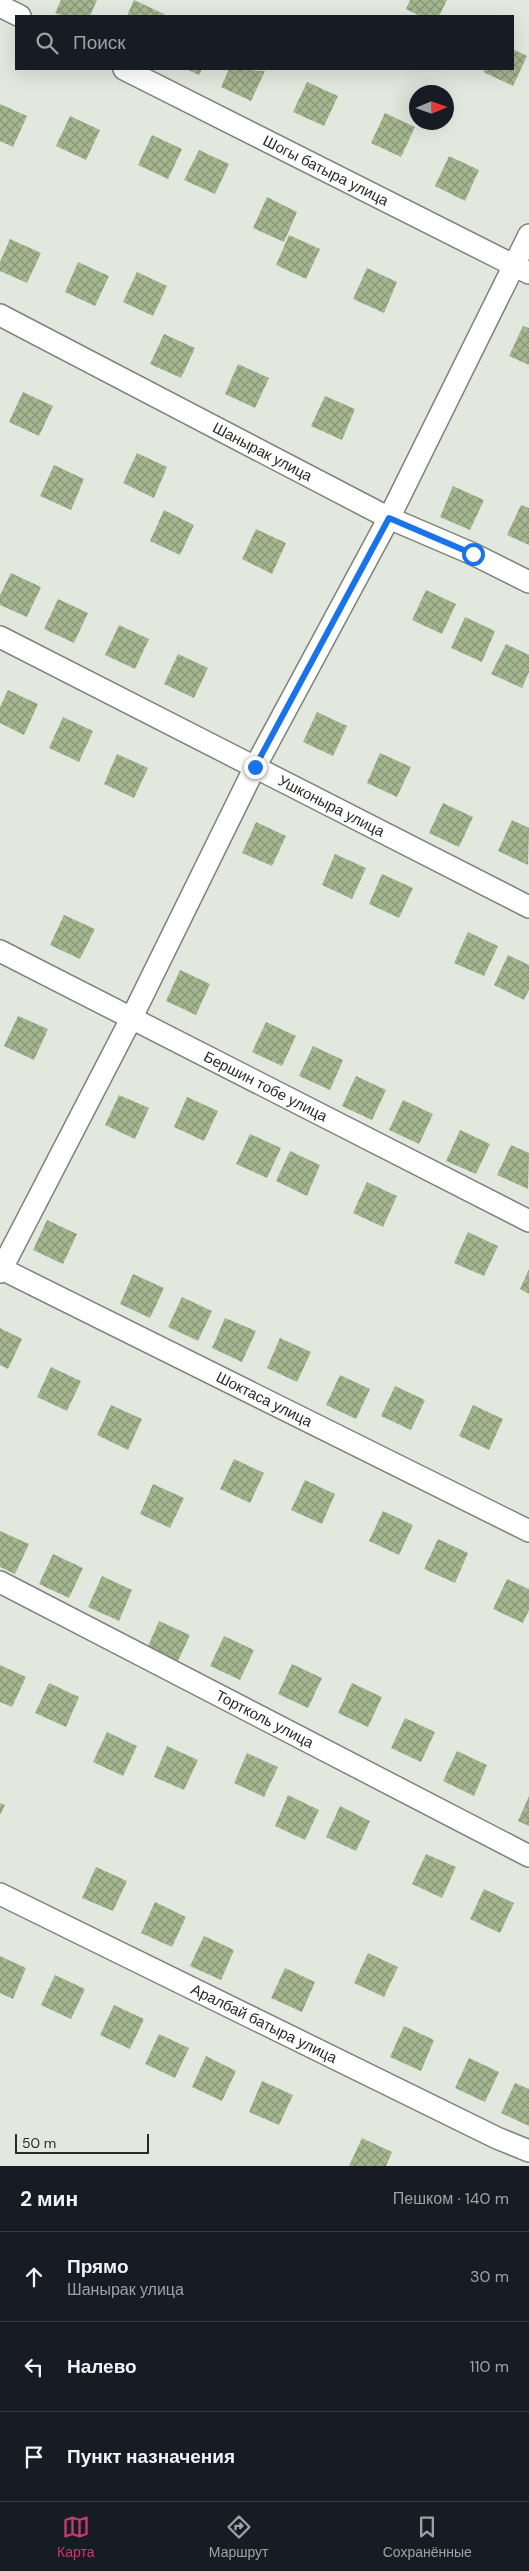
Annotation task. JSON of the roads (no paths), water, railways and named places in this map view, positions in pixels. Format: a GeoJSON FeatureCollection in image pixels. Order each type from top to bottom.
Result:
{"type":"FeatureCollection","features":[{"type":"Feature","properties":{"kind":"street"},"geometry":{"type":"LineString","coordinates":[[0,6],[18,15]]}},
{"type":"Feature","properties":{"kind":"street","name":"Шогы батыра улица"},"geometry":{"type":"LineString","coordinates":[[126,70],[521,269]]}},
{"type":"Feature","properties":{"kind":"street"},"geometry":{"type":"LineString","coordinates":[[1,1270],[131,1019],[255,767],[521,269],[529,235]]}},
{"type":"Feature","properties":{"kind":"street","name":"Шанырак улица"},"geometry":{"type":"LineString","coordinates":[[0,315],[389,518],[473,554],[529,582]]}},
{"type":"Feature","properties":{"kind":"street","name":"Ушконыра улица"},"geometry":{"type":"LineString","coordinates":[[0,637],[529,908]]}},
{"type":"Feature","properties":{"kind":"street","name":"Бершин тобе улица"},"geometry":{"type":"LineString","coordinates":[[0,951],[529,1221]]}},
{"type":"Feature","properties":{"kind":"street","name":"Шоктаса улица"},"geometry":{"type":"LineString","coordinates":[[1,1270],[529,1531]]}},
{"type":"Feature","properties":{"kind":"street","name":"Тортколь улица"},"geometry":{"type":"LineString","coordinates":[[0,1582],[529,1856]]}},
{"type":"Feature","properties":{"kind":"street","name":"Аралбай батыра улица"},"geometry":{"type":"LineString","coordinates":[[0,1894],[496,2138],[529,2151]]}}]}
